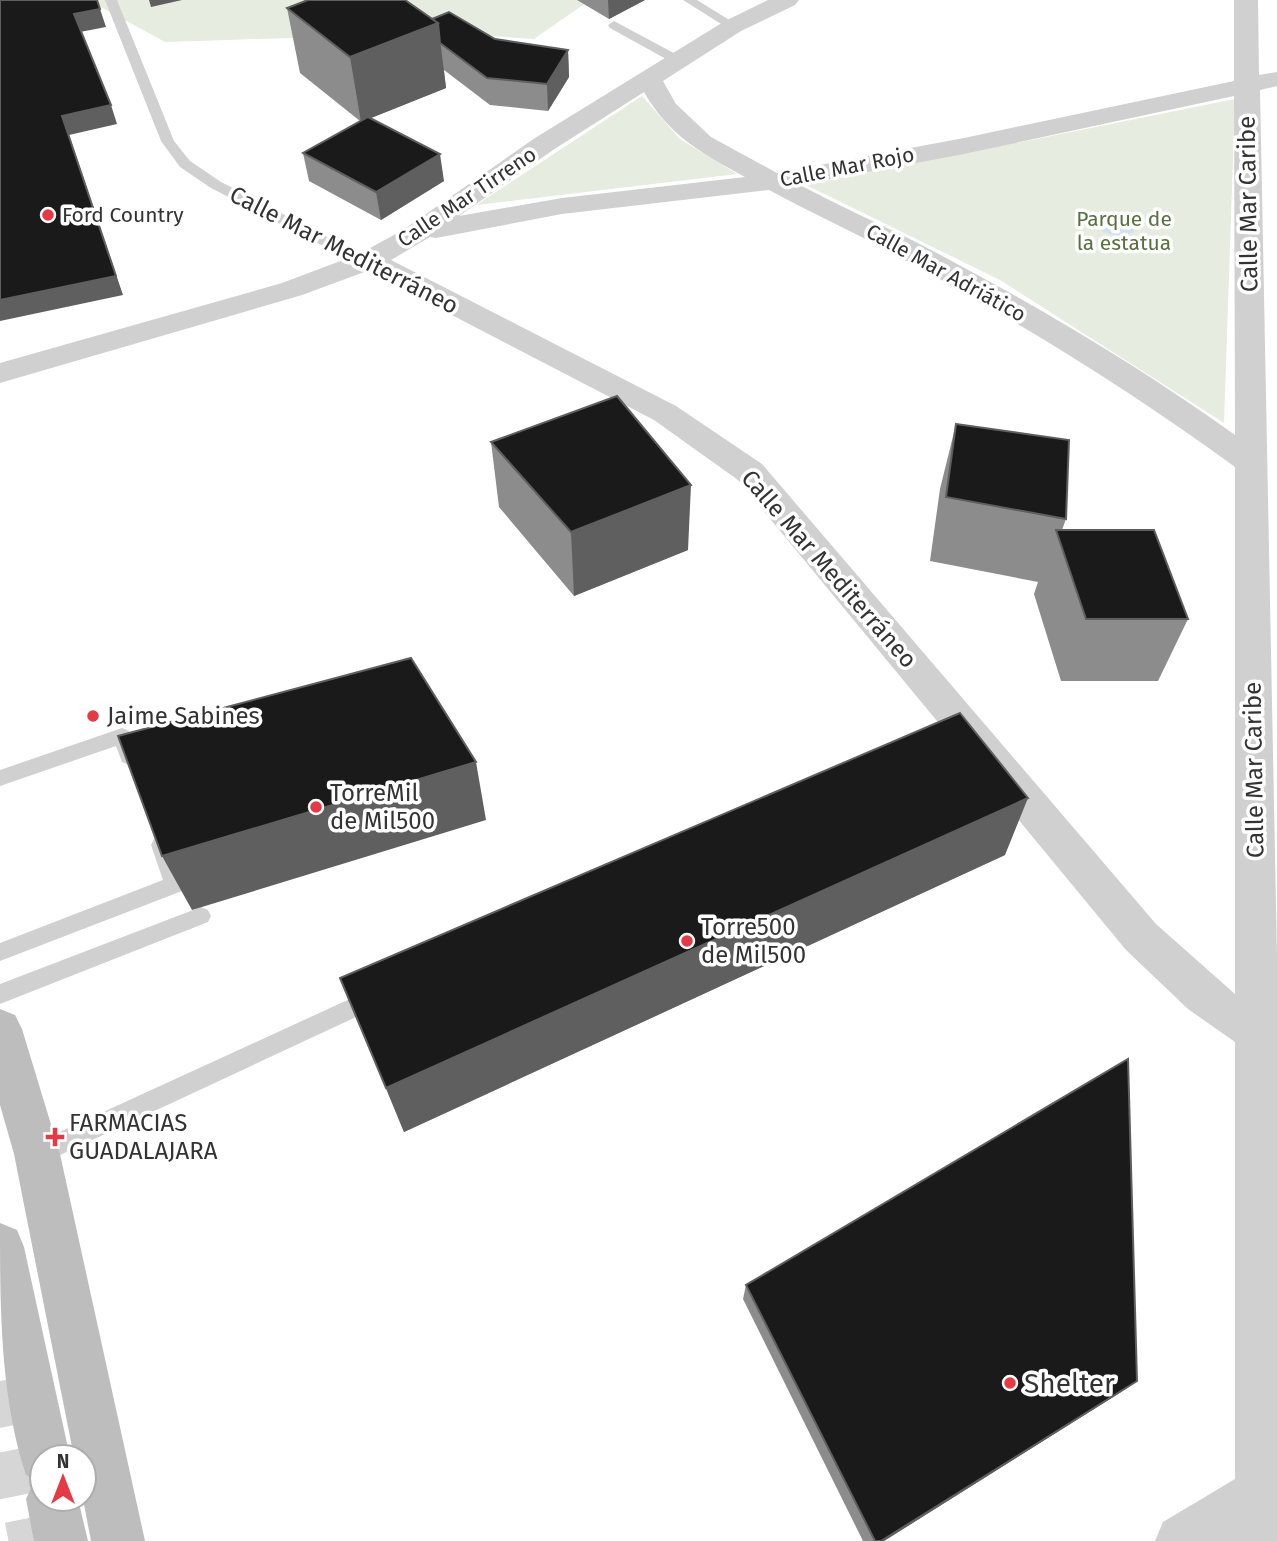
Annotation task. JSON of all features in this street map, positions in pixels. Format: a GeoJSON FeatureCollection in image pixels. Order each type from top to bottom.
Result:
{"type":"FeatureCollection","features":[{"type":"Feature","properties":{"kind":"main road"},"geometry":{"type":"LineString","coordinates":[[0,1029],[37,1154],[118,1541]]}},
{"type":"Feature","properties":{"kind":"main road"},"geometry":{"type":"LineString","coordinates":[[0,1247],[41,1443]]}},
{"type":"Feature","properties":{"kind":"main road"},"geometry":{"type":"LineString","coordinates":[[55,1513],[61,1541]]}},
{"type":"Feature","properties":{"kind":"street","name":"Calle Mar Tirreno"},"geometry":{"type":"LineString","coordinates":[[0,373],[292,289],[369,260],[413,236],[544,144],[733,26],[787,0]]}},
{"type":"Feature","properties":{"kind":"street","name":"Calle Mar Caribe"},"geometry":{"type":"LineString","coordinates":[[1251,4],[1262,82],[1251,463],[1267,1037],[1262,1517]]}},
{"type":"Feature","properties":{"kind":"street","name":"Calle Mar Adriático"},"geometry":{"type":"LineString","coordinates":[[650,80],[666,108],[702,143],[901,246],[1084,349],[1166,401],[1251,463]]}},
{"type":"Feature","properties":{"kind":"street","name":"Calle Mar Rojo"},"geometry":{"type":"LineString","coordinates":[[413,236],[534,208],[774,181],[1062,126],[1262,82]]}},
{"type":"Feature","properties":{"kind":"street","name":"Calle Mar Mediterráneo"},"geometry":{"type":"LineString","coordinates":[[369,260],[665,413],[750,472],[1141,937],[1183,979],[1267,1037]]}},
{"type":"Feature","properties":{"kind":"street"},"geometry":{"type":"LineString","coordinates":[[1182,1541],[1262,1517]]}},
{"type":"Feature","properties":{"kind":"lane","name":"Calle Mar Mediterráneo"},"geometry":{"type":"LineString","coordinates":[[111,0],[168,141],[185,164],[216,185],[334,246],[369,260]]}},
{"type":"Feature","properties":{"kind":"lane"},"geometry":{"type":"LineString","coordinates":[[689,0],[733,26]]}},
{"type":"Feature","properties":{"kind":"lane"},"geometry":{"type":"LineString","coordinates":[[614,25],[679,61]]}},
{"type":"Feature","properties":{"kind":"lane"},"geometry":{"type":"LineString","coordinates":[[0,778],[122,736],[135,774]]}},
{"type":"Feature","properties":{"kind":"lane"},"geometry":{"type":"LineString","coordinates":[[0,952],[175,885],[153,823]]}},
{"type":"Feature","properties":{"kind":"lane"},"geometry":{"type":"LineString","coordinates":[[0,994],[201,916]]}},
{"type":"Feature","properties":{"kind":"lane"},"geometry":{"type":"LineString","coordinates":[[37,1154],[400,985]]}},
{"type":"Feature","properties":{"kind":"green space"},"geometry":{"type":"Polygon","coordinates":[[[88,0],[590,0],[534,39],[446,33],[165,42],[88,0]]]}},
{"type":"Feature","properties":{"kind":"green space"},"geometry":{"type":"Polygon","coordinates":[[[642,96],[680,139],[737,174],[476,205],[642,96]]]}},
{"type":"Feature","properties":{"kind":"green space","name":"Parque de la estatua"},"geometry":{"type":"Polygon","coordinates":[[[1235,99],[1224,423],[1000,280],[806,185],[1235,99]]]}},
{"type":"Feature","properties":{"kind":"water"},"geometry":{"type":"Polygon","coordinates":[[[1116,215],[1132,221],[1134,232],[1120,237],[1103,232],[1098,222],[1104,217],[1116,215]]]}},
{"type":"Feature","properties":{"kind":"building","name":"Ford Country"},"geometry":{"type":"Polygon","coordinates":[[[0,0],[97,0],[100,9],[74,14],[111,105],[62,116],[116,276],[0,300],[0,0]]]}},
{"type":"Feature","properties":{"kind":"building"},"geometry":{"type":"Polygon","coordinates":[[[308,0],[405,0],[438,23],[350,57],[287,8],[308,0]]]}},
{"type":"Feature","properties":{"kind":"building"},"geometry":{"type":"Polygon","coordinates":[[[449,12],[495,39],[568,50],[547,84],[487,78],[440,43],[438,23],[432,19],[449,12]]]}},
{"type":"Feature","properties":{"kind":"building"},"geometry":{"type":"Polygon","coordinates":[[[368,117],[440,154],[376,192],[303,153],[368,117]]]}},
{"type":"Feature","properties":{"kind":"building"},"geometry":{"type":"Polygon","coordinates":[[[617,396],[691,485],[571,532],[491,442],[617,396]]]}},
{"type":"Feature","properties":{"kind":"building"},"geometry":{"type":"Polygon","coordinates":[[[956,424],[1069,440],[1066,519],[946,497],[956,424]]]}},
{"type":"Feature","properties":{"kind":"building"},"geometry":{"type":"Polygon","coordinates":[[[1056,530],[1154,530],[1188,619],[1086,619],[1056,530]]]}},
{"type":"Feature","properties":{"kind":"building"},"geometry":{"type":"Polygon","coordinates":[[[411,658],[476,762],[162,856],[118,736],[411,658]]]}},
{"type":"Feature","properties":{"kind":"building"},"geometry":{"type":"Polygon","coordinates":[[[960,713],[1028,798],[386,1088],[340,978],[960,713]]]}},
{"type":"Feature","properties":{"kind":"building"},"geometry":{"type":"Polygon","coordinates":[[[1128,1059],[1137,1381],[881,1541],[875,1541],[746,1285],[1128,1059]]]}},
{"type":"Feature","properties":{"kind":"tunnel"},"geometry":{"type":"LineString","coordinates":[[0,1381],[32,1541]]}},
{"type":"Feature","properties":{"kind":"place","name":"Ford Country"},"geometry":{"type":"Point","coordinates":[48,215]}},
{"type":"Feature","properties":{"kind":"place","name":"Jaime Sabines"},"geometry":{"type":"Point","coordinates":[93,716]}},
{"type":"Feature","properties":{"kind":"place","name":"TorreMil de Mil500"},"geometry":{"type":"Point","coordinates":[316,807]}},
{"type":"Feature","properties":{"kind":"place","name":"Torre500 de Mil500"},"geometry":{"type":"Point","coordinates":[687,941]}},
{"type":"Feature","properties":{"kind":"place","name":"FARMACIAS GUADALAJARA"},"geometry":{"type":"Point","coordinates":[55,1137]}},
{"type":"Feature","properties":{"kind":"place","name":"Shelter"},"geometry":{"type":"Point","coordinates":[1010,1383]}}]}
